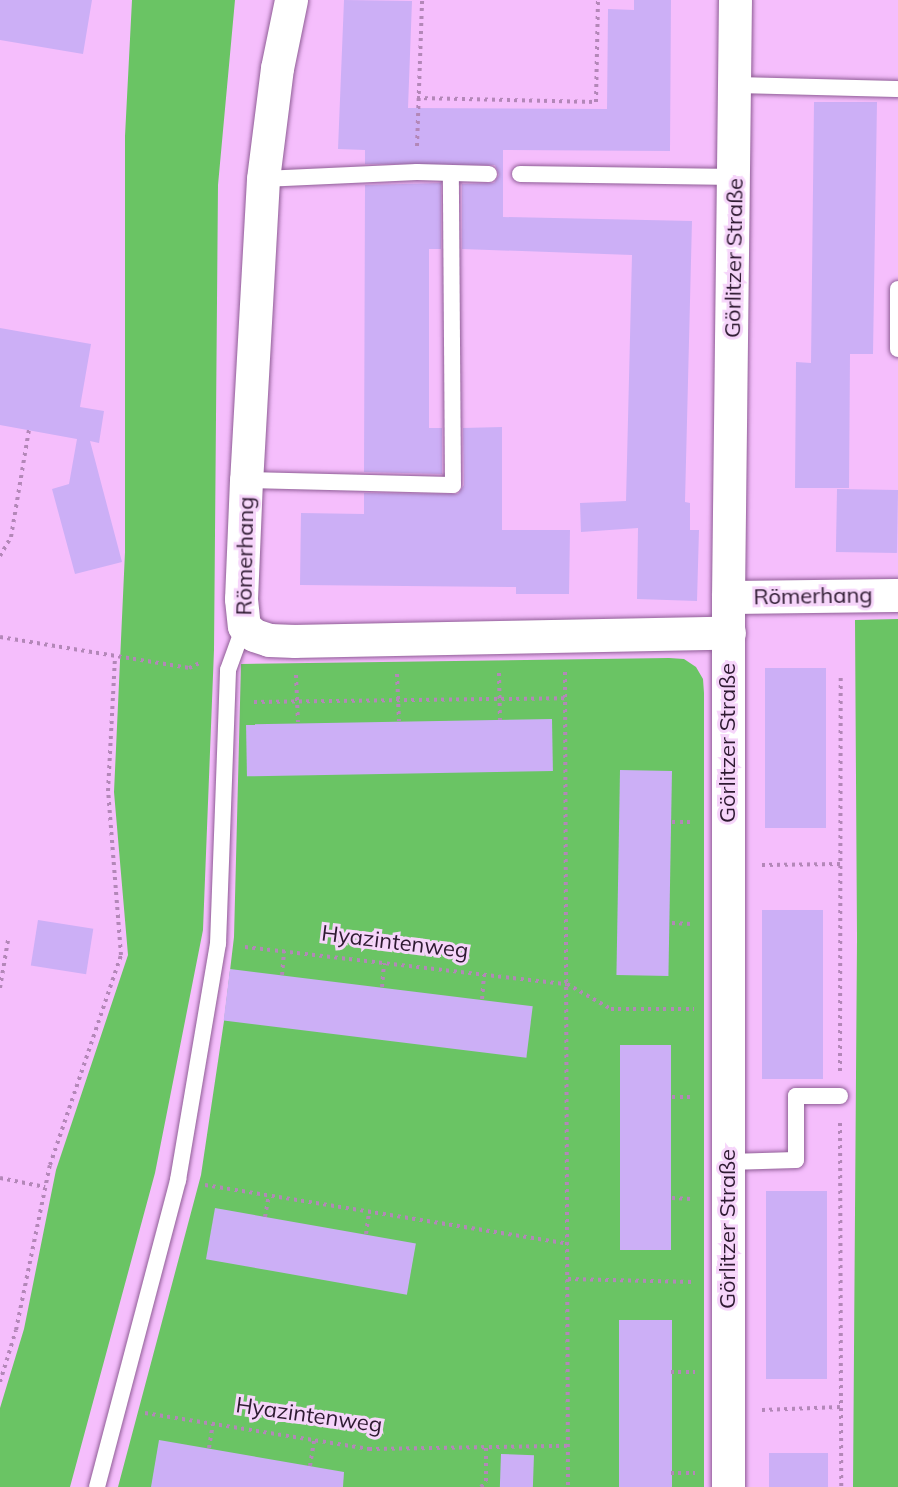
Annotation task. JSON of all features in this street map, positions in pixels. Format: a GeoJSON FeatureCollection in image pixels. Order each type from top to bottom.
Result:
{"type":"FeatureCollection","features":[{"type":"Feature","properties":{"kind":"street","name":"Römerhang"},"geometry":{"type":"LineString","coordinates":[[291,0],[277,68],[263,179],[246,480],[241,599],[244,626],[261,637],[295,641],[729,633]]}},
{"type":"Feature","properties":{"kind":"street","name":"Görlitzer Straße"},"geometry":{"type":"LineString","coordinates":[[728,1487],[728,597],[736,177],[735,0]]}},
{"type":"Feature","properties":{"kind":"street","name":"Römerhang"},"geometry":{"type":"LineString","coordinates":[[728,597],[898,595]]}},
{"type":"Feature","properties":{"kind":"lane"},"geometry":{"type":"LineString","coordinates":[[735,85],[898,89]]}},
{"type":"Feature","properties":{"kind":"lane"},"geometry":{"type":"LineString","coordinates":[[263,179],[417,172],[489,174]]}},
{"type":"Feature","properties":{"kind":"lane"},"geometry":{"type":"LineString","coordinates":[[246,480],[453,485],[451,174]]}},
{"type":"Feature","properties":{"kind":"lane"},"geometry":{"type":"LineString","coordinates":[[520,174],[736,177]]}},
{"type":"Feature","properties":{"kind":"lane"},"geometry":{"type":"LineString","coordinates":[[898,289],[898,349]]}},
{"type":"Feature","properties":{"kind":"lane"},"geometry":{"type":"LineString","coordinates":[[97,1487],[178,1180],[218,944],[228,670],[244,626]]}},
{"type":"Feature","properties":{"kind":"lane"},"geometry":{"type":"LineString","coordinates":[[729,1162],[796,1160],[796,1096],[840,1096]]}},
{"type":"Feature","properties":{"kind":"path"},"geometry":{"type":"LineString","coordinates":[[417,172],[417,98],[422,0]]}},
{"type":"Feature","properties":{"kind":"path"},"geometry":{"type":"LineString","coordinates":[[417,98],[596,102],[598,0]]}},
{"type":"Feature","properties":{"kind":"path"},"geometry":{"type":"LineString","coordinates":[[0,556],[11,537],[29,430]]}},
{"type":"Feature","properties":{"kind":"path"},"geometry":{"type":"LineString","coordinates":[[565,635],[568,1487]]}},
{"type":"Feature","properties":{"kind":"path"},"geometry":{"type":"LineString","coordinates":[[0,637],[189,668],[207,660]]}},
{"type":"Feature","properties":{"kind":"path"},"geometry":{"type":"LineString","coordinates":[[498,637],[500,720]]}},
{"type":"Feature","properties":{"kind":"path"},"geometry":{"type":"LineString","coordinates":[[396,639],[399,721]]}},
{"type":"Feature","properties":{"kind":"path"},"geometry":{"type":"LineString","coordinates":[[295,641],[298,722]]}},
{"type":"Feature","properties":{"kind":"path"},"geometry":{"type":"LineString","coordinates":[[0,1382],[16,1330],[45,1187],[121,954],[108,791],[115,657]]}},
{"type":"Feature","properties":{"kind":"path"},"geometry":{"type":"LineString","coordinates":[[227,702],[565,698]]}},
{"type":"Feature","properties":{"kind":"path"},"geometry":{"type":"LineString","coordinates":[[729,867],[841,864]]}},
{"type":"Feature","properties":{"kind":"path"},"geometry":{"type":"LineString","coordinates":[[0,988],[8,940]]}},
{"type":"Feature","properties":{"kind":"path","name":"Hyazintenweg"},"geometry":{"type":"LineString","coordinates":[[218,944],[567,984]]}},
{"type":"Feature","properties":{"kind":"path"},"geometry":{"type":"LineString","coordinates":[[282,975],[284,951]]}},
{"type":"Feature","properties":{"kind":"path"},"geometry":{"type":"LineString","coordinates":[[382,987],[384,963]]}},
{"type":"Feature","properties":{"kind":"path"},"geometry":{"type":"LineString","coordinates":[[482,999],[484,975]]}},
{"type":"Feature","properties":{"kind":"path"},"geometry":{"type":"LineString","coordinates":[[567,984],[611,1010],[729,1008]]}},
{"type":"Feature","properties":{"kind":"path"},"geometry":{"type":"LineString","coordinates":[[0,1178],[45,1187]]}},
{"type":"Feature","properties":{"kind":"path"},"geometry":{"type":"LineString","coordinates":[[178,1180],[568,1244]]}},
{"type":"Feature","properties":{"kind":"path"},"geometry":{"type":"LineString","coordinates":[[266,1217],[269,1195]]}},
{"type":"Feature","properties":{"kind":"path"},"geometry":{"type":"LineString","coordinates":[[366,1234],[369,1212]]}},
{"type":"Feature","properties":{"kind":"path"},"geometry":{"type":"LineString","coordinates":[[568,1279],[729,1282]]}},
{"type":"Feature","properties":{"kind":"path"},"geometry":{"type":"LineString","coordinates":[[728,1410],[840,1407]]}},
{"type":"Feature","properties":{"kind":"path","name":"Hyazintenweg"},"geometry":{"type":"LineString","coordinates":[[117,1409],[369,1449],[569,1446]]}},
{"type":"Feature","properties":{"kind":"path"},"geometry":{"type":"LineString","coordinates":[[209,1448],[213,1424]]}},
{"type":"Feature","properties":{"kind":"path"},"geometry":{"type":"LineString","coordinates":[[310,1466],[314,1440]]}},
{"type":"Feature","properties":{"kind":"path"},"geometry":{"type":"LineString","coordinates":[[481,1487],[486,1480],[486,1447]]}},
{"type":"Feature","properties":{"kind":"green space"},"geometry":{"type":"Polygon","coordinates":[[[132,0],[235,0],[218,185],[214,650],[203,930],[155,1173],[70,1487],[0,1487],[0,1408],[24,1329],[56,1170],[128,955],[114,792],[125,552],[125,136],[132,0]]]}},
{"type":"Feature","properties":{"kind":"green space"},"geometry":{"type":"Polygon","coordinates":[[[898,619],[898,1487],[853,1487],[857,938],[855,620],[898,619]]]}},
{"type":"Feature","properties":{"kind":"green space"},"geometry":{"type":"Polygon","coordinates":[[[684,659],[696,667],[703,679],[704,693],[704,1487],[118,1487],[201,1175],[234,937],[241,664],[684,659]]]}},
{"type":"Feature","properties":{"kind":"building"},"geometry":{"type":"Polygon","coordinates":[[[0,0],[92,0],[83,54],[0,40],[0,0]]]}},
{"type":"Feature","properties":{"kind":"building"},"geometry":{"type":"Polygon","coordinates":[[[344,0],[412,1],[408,108],[607,109],[608,9],[634,10],[634,0],[671,0],[670,151],[503,150],[503,217],[692,221],[685,502],[690,503],[690,530],[699,530],[697,601],[637,599],[638,528],[581,532],[580,503],[626,501],[632,255],[462,249],[462,184],[494,183],[499,175],[495,165],[365,164],[365,150],[338,149],[344,0]]]}},
{"type":"Feature","properties":{"kind":"building"},"geometry":{"type":"Polygon","coordinates":[[[814,102],[877,102],[873,354],[850,354],[849,488],[795,488],[796,362],[811,363],[814,102]]]}},
{"type":"Feature","properties":{"kind":"building"},"geometry":{"type":"Polygon","coordinates":[[[441,183],[441,249],[429,249],[429,428],[442,428],[442,474],[364,472],[365,185],[441,183]]]}},
{"type":"Feature","properties":{"kind":"building"},"geometry":{"type":"Polygon","coordinates":[[[0,328],[91,344],[80,407],[104,411],[99,443],[90,441],[122,562],[75,574],[52,489],[69,484],[77,439],[0,425],[0,328]]]}},
{"type":"Feature","properties":{"kind":"building"},"geometry":{"type":"Polygon","coordinates":[[[502,427],[502,530],[570,530],[569,594],[516,594],[516,587],[300,585],[301,513],[364,514],[364,493],[458,494],[464,485],[463,428],[502,427]]]}},
{"type":"Feature","properties":{"kind":"building"},"geometry":{"type":"Polygon","coordinates":[[[837,489],[898,490],[897,553],[836,552],[837,489]]]}},
{"type":"Feature","properties":{"kind":"building"},"geometry":{"type":"Polygon","coordinates":[[[765,668],[826,668],[826,828],[765,828],[765,668]]]}},
{"type":"Feature","properties":{"kind":"building"},"geometry":{"type":"Polygon","coordinates":[[[552,719],[553,771],[247,776],[246,724],[552,719]]]}},
{"type":"Feature","properties":{"kind":"building"},"geometry":{"type":"Polygon","coordinates":[[[620,770],[672,771],[668,976],[616,975],[620,770]]]}},
{"type":"Feature","properties":{"kind":"building"},"geometry":{"type":"Polygon","coordinates":[[[762,910],[823,910],[823,1079],[762,1079],[762,910]]]}},
{"type":"Feature","properties":{"kind":"building"},"geometry":{"type":"Polygon","coordinates":[[[38,920],[93,929],[86,974],[31,965],[38,920]]]}},
{"type":"Feature","properties":{"kind":"building"},"geometry":{"type":"Polygon","coordinates":[[[230,969],[533,1006],[526,1058],[224,1021],[230,969]]]}},
{"type":"Feature","properties":{"kind":"building"},"geometry":{"type":"Polygon","coordinates":[[[620,1045],[671,1045],[671,1250],[620,1250],[620,1045]]]}},
{"type":"Feature","properties":{"kind":"building"},"geometry":{"type":"Polygon","coordinates":[[[766,1191],[827,1191],[827,1379],[766,1379],[766,1191]]]}},
{"type":"Feature","properties":{"kind":"building"},"geometry":{"type":"Polygon","coordinates":[[[215,1208],[416,1243],[407,1295],[206,1259],[215,1208]]]}},
{"type":"Feature","properties":{"kind":"building"},"geometry":{"type":"Polygon","coordinates":[[[619,1320],[672,1320],[672,1487],[619,1487],[619,1320]]]}},
{"type":"Feature","properties":{"kind":"building"},"geometry":{"type":"Polygon","coordinates":[[[159,1440],[344,1472],[343,1487],[151,1487],[159,1440]]]}},
{"type":"Feature","properties":{"kind":"building"},"geometry":{"type":"Polygon","coordinates":[[[769,1453],[828,1453],[828,1487],[769,1487],[769,1453]]]}},
{"type":"Feature","properties":{"kind":"building"},"geometry":{"type":"Polygon","coordinates":[[[501,1454],[534,1455],[533,1487],[500,1487],[501,1454]]]}}]}
